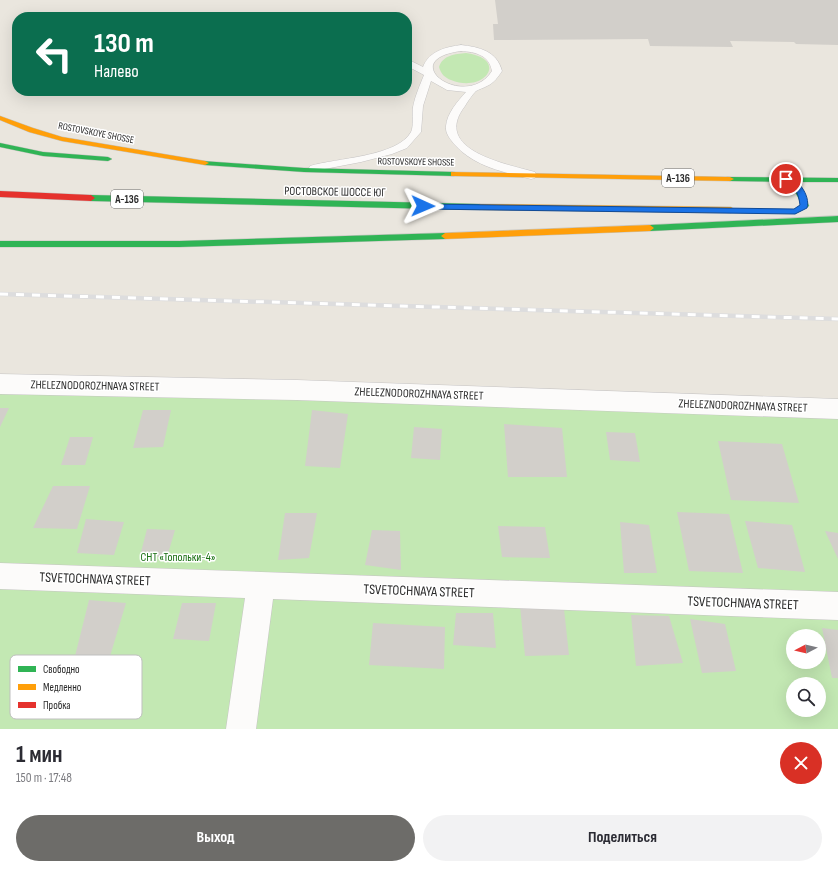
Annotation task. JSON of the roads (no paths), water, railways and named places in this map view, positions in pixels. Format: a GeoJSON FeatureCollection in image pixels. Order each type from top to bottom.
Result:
{"type":"FeatureCollection","features":[{"type":"Feature","properties":{"kind":"main road","name":"ROSTOVSKOYE SHOSSE"},"geometry":{"type":"LineString","coordinates":[[0,118],[31,130],[62,139],[217,165],[304,170],[539,176],[838,180]]}},
{"type":"Feature","properties":{"kind":"main road"},"geometry":{"type":"LineString","coordinates":[[0,145],[43,154],[115,160]]}},
{"type":"Feature","properties":{"kind":"main road","name":"А-136"},"geometry":{"type":"LineString","coordinates":[[131,160],[217,165]]}},
{"type":"Feature","properties":{"kind":"main road"},"geometry":{"type":"LineString","coordinates":[[786,179],[799,188],[803,197],[804,206],[791,211],[838,212]]}},
{"type":"Feature","properties":{"kind":"main road","name":"РОСТОВСКОЕ ШОССЕ ЮГ"},"geometry":{"type":"LineString","coordinates":[[0,194],[137,200],[438,207],[737,210]]}},
{"type":"Feature","properties":{"kind":"main road"},"geometry":{"type":"LineString","coordinates":[[0,244],[179,244],[511,234],[838,219]]}},
{"type":"Feature","properties":{"kind":"street","name":"ZHELEZNODOROZHNAYA STREET"},"geometry":{"type":"LineString","coordinates":[[0,384],[297,390],[838,409]]}},
{"type":"Feature","properties":{"kind":"street","name":"TSVETOCHNAYA STREET"},"geometry":{"type":"LineString","coordinates":[[0,576],[838,606]]}},
{"type":"Feature","properties":{"kind":"street"},"geometry":{"type":"LineString","coordinates":[[241,729],[261,585]]}},
{"type":"Feature","properties":{"kind":"lane"},"geometry":{"type":"LineString","coordinates":[[304,170],[361,159],[388,152],[403,146],[416,132],[418,106],[429,74],[429,63],[432,58],[444,51],[461,48],[480,51],[493,60],[497,65],[497,71],[495,77],[490,82],[474,88],[452,88],[434,80],[429,74],[412,65]]}},
{"type":"Feature","properties":{"kind":"lane"},"geometry":{"type":"LineString","coordinates":[[474,88],[454,116],[450,126],[453,137],[464,150],[477,159],[539,176]]}},
{"type":"Feature","properties":{"kind":"railway"},"geometry":{"type":"LineString","coordinates":[[0,294],[838,319]]}},
{"type":"Feature","properties":{"kind":"park label","name":"СНТ «Топольки-4»"},"geometry":{"type":"Point","coordinates":[178,557]}}]}
